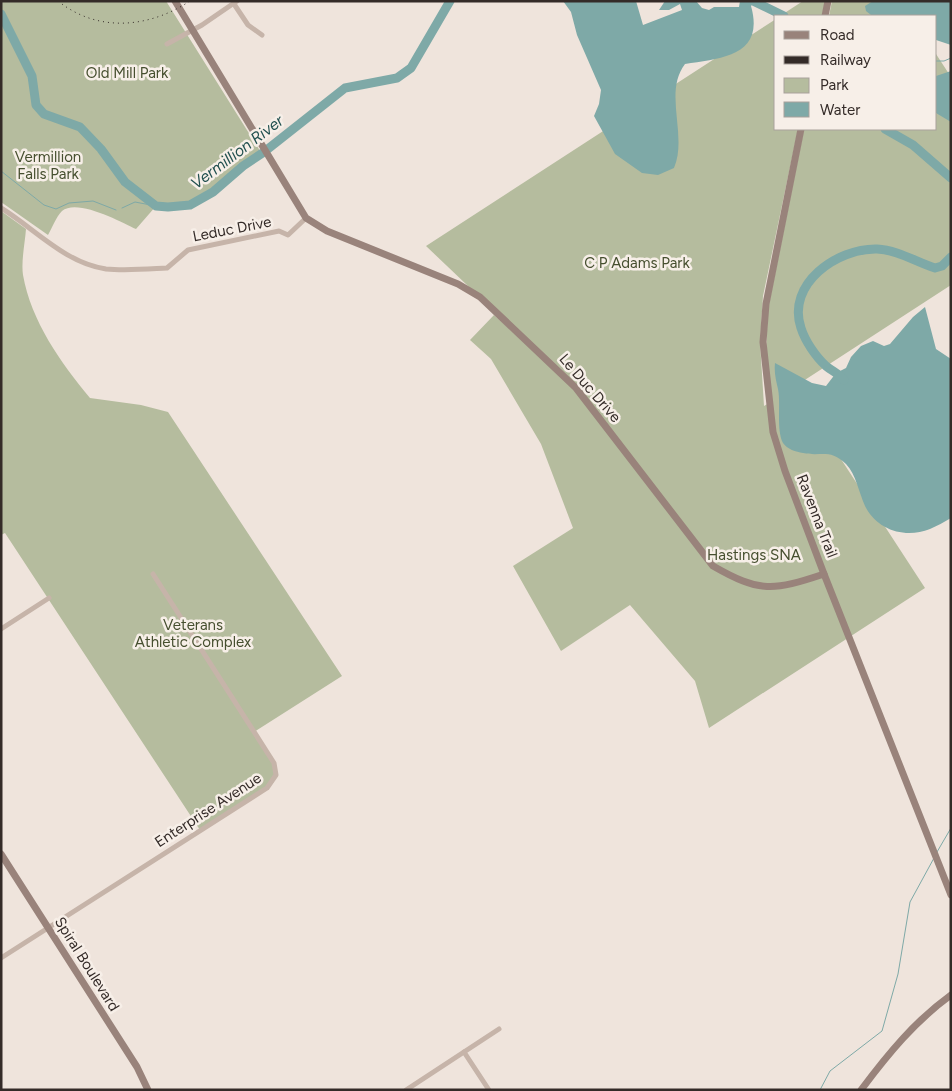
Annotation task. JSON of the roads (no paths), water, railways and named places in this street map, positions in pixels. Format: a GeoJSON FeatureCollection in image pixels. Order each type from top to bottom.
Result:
{"type":"FeatureCollection","features":[{"type":"Feature","properties":{"kind":"street"},"geometry":{"type":"LineString","coordinates":[[175,1],[306,218]]}},
{"type":"Feature","properties":{"kind":"street"},"geometry":{"type":"LineString","coordinates":[[825,15],[828,1]]}},
{"type":"Feature","properties":{"kind":"street"},"geometry":{"type":"LineString","coordinates":[[167,44],[235,3],[248,25],[262,36]]}},
{"type":"Feature","properties":{"kind":"street","name":"Ravenna Trail"},"geometry":{"type":"LineString","coordinates":[[801,130],[769,288],[763,342],[773,432],[785,471],[824,574],[951,895]]}},
{"type":"Feature","properties":{"kind":"street","name":"Leduc Drive"},"geometry":{"type":"LineString","coordinates":[[1,208],[27,224],[66,254],[83,263],[107,269],[167,268],[188,250],[279,231],[288,234],[306,218]]}},
{"type":"Feature","properties":{"kind":"street","name":"Le Duc Drive"},"geometry":{"type":"LineString","coordinates":[[306,218],[327,231],[458,284],[480,297],[576,388],[713,566],[741,582],[755,586],[789,586],[824,574]]}},
{"type":"Feature","properties":{"kind":"street","name":"Enterprise Avenue"},"geometry":{"type":"LineString","coordinates":[[1,958],[267,788],[276,775],[274,763],[153,574]]}},
{"type":"Feature","properties":{"kind":"street"},"geometry":{"type":"LineString","coordinates":[[1,629],[49,598]]}},
{"type":"Feature","properties":{"kind":"street","name":"Spiral Boulevard"},"geometry":{"type":"LineString","coordinates":[[1,854],[137,1067],[148,1090]]}},
{"type":"Feature","properties":{"kind":"street"},"geometry":{"type":"LineString","coordinates":[[861,1090],[896,1044],[935,1006],[951,995]]}},
{"type":"Feature","properties":{"kind":"street"},"geometry":{"type":"LineString","coordinates":[[406,1090],[499,1029]]}},
{"type":"Feature","properties":{"kind":"street"},"geometry":{"type":"LineString","coordinates":[[464,1052],[489,1090]]}},
{"type":"Feature","properties":{"kind":"water"},"geometry":{"type":"Polygon","coordinates":[[[563,1],[636,1],[643,25],[682,10],[680,4],[669,10],[659,10],[665,1],[696,1],[702,8],[709,10],[714,7],[739,7],[740,1],[754,2],[751,6],[754,23],[752,35],[746,45],[726,56],[685,64],[679,75],[676,101],[679,142],[674,168],[658,175],[642,173],[615,154],[594,116],[599,104],[601,90],[577,35],[571,12],[563,1]]]}},
{"type":"Feature","properties":{"kind":"water"},"geometry":{"type":"Polygon","coordinates":[[[873,1],[951,1],[951,45],[937,40],[937,15],[871,15],[866,11],[865,6],[873,1]]]}},
{"type":"Feature","properties":{"kind":"water"},"geometry":{"type":"Polygon","coordinates":[[[951,71],[951,122],[937,114],[937,76],[951,71]]]}},
{"type":"Feature","properties":{"kind":"water"},"geometry":{"type":"Polygon","coordinates":[[[925,307],[936,349],[951,359],[951,518],[933,528],[911,533],[893,530],[884,526],[870,514],[852,473],[840,459],[825,454],[797,452],[789,449],[783,443],[779,424],[779,395],[775,363],[812,383],[826,386],[836,373],[846,368],[851,357],[861,346],[873,341],[884,346],[890,344],[913,317],[925,307]]]}},
{"type":"Feature","properties":{"kind":"waterway","name":"Vermillion River"},"geometry":{"type":"LineString","coordinates":[[1,14],[32,76],[36,105],[44,114],[80,127],[101,149],[125,182],[156,206],[168,207],[190,205],[213,192],[243,166],[264,152],[345,88],[397,78],[411,68],[450,1]]}},
{"type":"Feature","properties":{"kind":"waterway","name":"Vermillion River"},"geometry":{"type":"LineString","coordinates":[[753,1],[782,15]]}},
{"type":"Feature","properties":{"kind":"waterway"},"geometry":{"type":"LineString","coordinates":[[937,61],[951,58]]}},
{"type":"Feature","properties":{"kind":"waterway","name":"Vermillion River"},"geometry":{"type":"LineString","coordinates":[[887,130],[913,145],[951,178]]}},
{"type":"Feature","properties":{"kind":"waterway"},"geometry":{"type":"LineString","coordinates":[[1,171],[44,205],[56,209],[69,203],[93,201],[116,210]]}},
{"type":"Feature","properties":{"kind":"waterway"},"geometry":{"type":"LineString","coordinates":[[122,208],[135,202],[156,206]]}},
{"type":"Feature","properties":{"kind":"waterway","name":"Vermillion River"},"geometry":{"type":"LineString","coordinates":[[844,380],[818,358],[801,328],[798,312],[801,297],[808,283],[831,262],[862,250],[885,250],[935,268],[942,266],[951,257]]}},
{"type":"Feature","properties":{"kind":"waterway"},"geometry":{"type":"LineString","coordinates":[[937,852],[951,828]]}},
{"type":"Feature","properties":{"kind":"waterway"},"geometry":{"type":"LineString","coordinates":[[820,1090],[830,1071],[882,1031],[898,974],[910,902],[934,858]]}},
{"type":"Feature","properties":{"kind":"railway"},"geometry":{"type":"LineString","coordinates":[[58,1],[73,11],[90,18],[124,23],[158,17],[190,1]]}},
{"type":"Feature","properties":{"kind":"park label","name":"Old Mill Park"},"geometry":{"type":"Point","coordinates":[127,73]}},
{"type":"Feature","properties":{"kind":"park label","name":"Vermillion Falls Park"},"geometry":{"type":"Point","coordinates":[48,166]}},
{"type":"Feature","properties":{"kind":"park label","name":"C P Adams Park"},"geometry":{"type":"Point","coordinates":[637,263]}},
{"type":"Feature","properties":{"kind":"park label","name":"Hastings SNA"},"geometry":{"type":"Point","coordinates":[754,555]}},
{"type":"Feature","properties":{"kind":"park label","name":"Veterans Athletic Complex"},"geometry":{"type":"Point","coordinates":[193,634]}}]}
